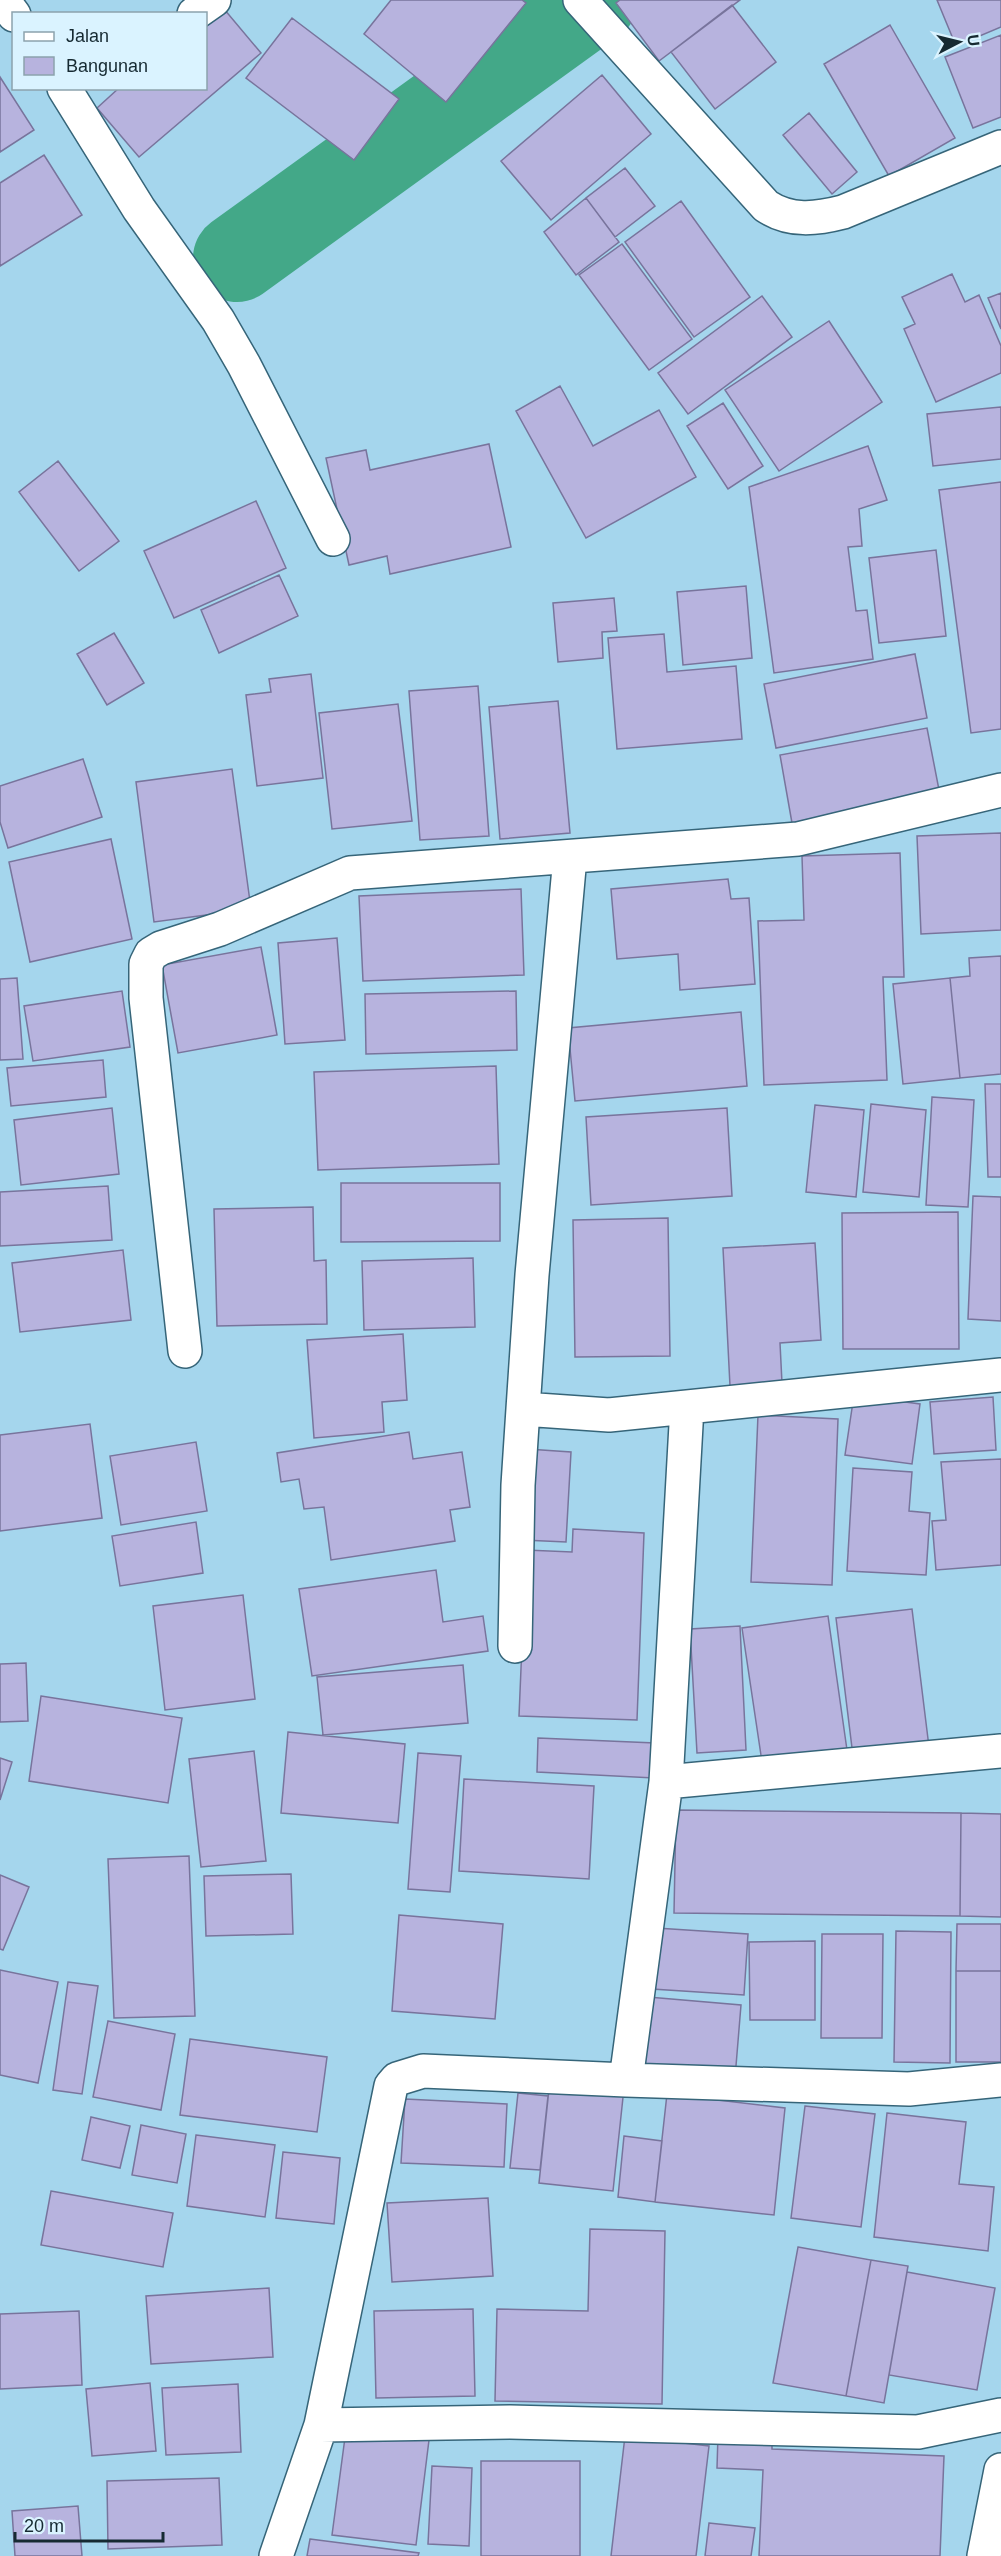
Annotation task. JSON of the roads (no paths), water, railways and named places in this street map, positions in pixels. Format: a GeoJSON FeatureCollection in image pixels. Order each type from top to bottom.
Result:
{"type":"FeatureCollection","features":[{"type":"Feature","properties":{"kind":"street"},"geometry":{"type":"LineString","coordinates":[[3,0],[12,12]]}},
{"type":"Feature","properties":{"kind":"street"},"geometry":{"type":"LineString","coordinates":[[197,12],[214,0]]}},
{"type":"Feature","properties":{"kind":"street"},"geometry":{"type":"LineString","coordinates":[[580,0],[608,28],[766,206],[778,214],[791,218],[802,218],[824,217],[843,212],[1001,147]]}},
{"type":"Feature","properties":{"kind":"street"},"geometry":{"type":"LineString","coordinates":[[72,92],[139,209],[218,320],[244,364],[333,539]]}},
{"type":"Feature","properties":{"kind":"street"},"geometry":{"type":"LineString","coordinates":[[185,1351],[146,998],[146,964],[151,954],[160,948],[220,929],[350,873],[798,839],[1001,789]]}},
{"type":"Feature","properties":{"kind":"street"},"geometry":{"type":"LineString","coordinates":[[515,1646],[518,1485],[532,1275],[570,857]]}},
{"type":"Feature","properties":{"kind":"street"},"geometry":{"type":"LineString","coordinates":[[524,1409],[609,1414],[1001,1375]]}},
{"type":"Feature","properties":{"kind":"street"},"geometry":{"type":"LineString","coordinates":[[626,2080],[666,1782],[687,1407]]}},
{"type":"Feature","properties":{"kind":"street"},"geometry":{"type":"LineString","coordinates":[[666,1782],[1001,1751]]}},
{"type":"Feature","properties":{"kind":"street"},"geometry":{"type":"LineString","coordinates":[[276,2556],[321,2425],[391,2086],[397,2079],[423,2071],[909,2089],[1001,2080]]}},
{"type":"Feature","properties":{"kind":"street"},"geometry":{"type":"LineString","coordinates":[[321,2425],[510,2422],[918,2432],[1001,2415]]}},
{"type":"Feature","properties":{"kind":"street"},"geometry":{"type":"LineString","coordinates":[[984,2556],[1001,2470]]}},
{"type":"Feature","properties":{"kind":"waterway"},"geometry":{"type":"LineString","coordinates":[[237,258],[594,0]]}}]}
